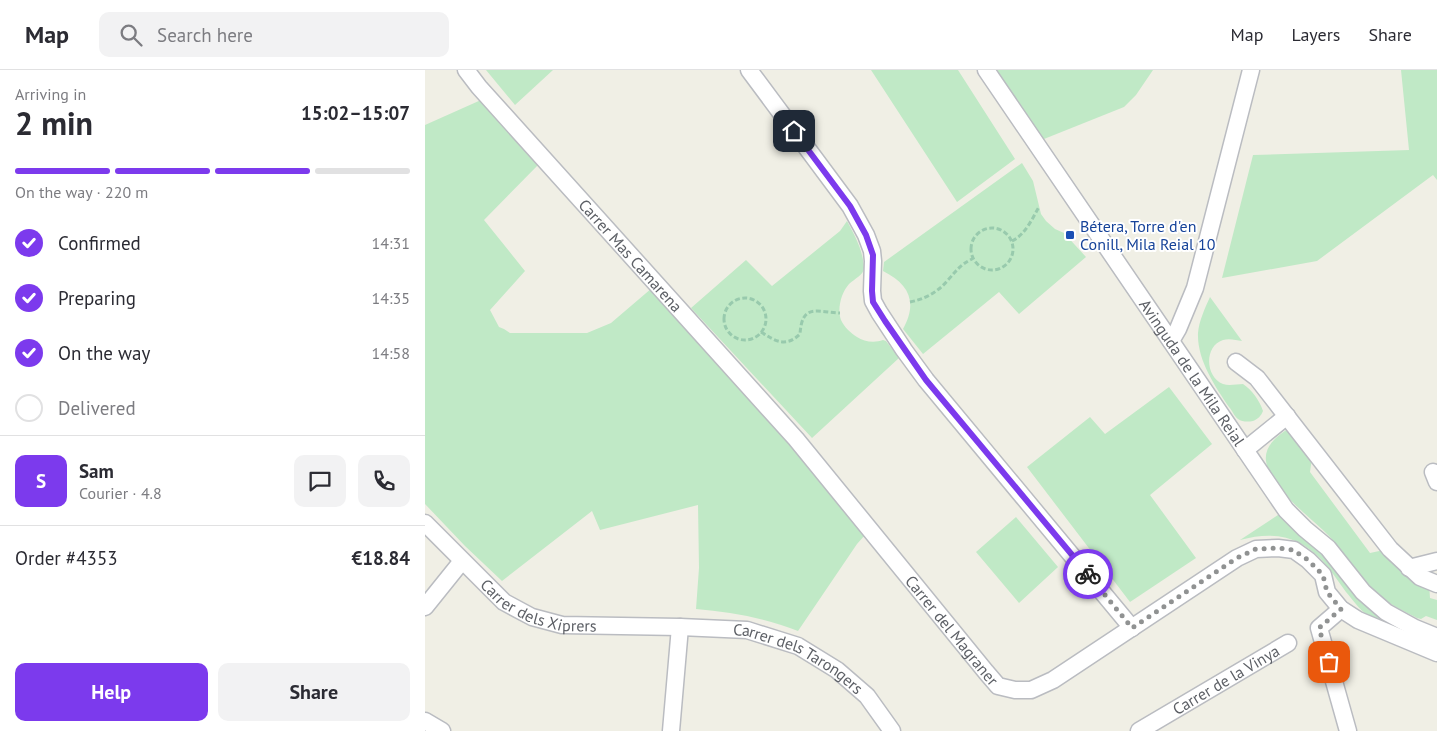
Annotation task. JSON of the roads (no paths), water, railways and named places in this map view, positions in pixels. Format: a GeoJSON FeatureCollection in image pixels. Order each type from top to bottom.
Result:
{"type":"FeatureCollection","features":[{"type":"Feature","properties":{"kind":"street","name":"Carrer Mas Camarena"},"geometry":{"type":"LineString","coordinates":[[467,70],[479,87],[797,439]]}},
{"type":"Feature","properties":{"kind":"street"},"geometry":{"type":"LineString","coordinates":[[749,70],[850,206],[863,227],[873,255],[873,302],[903,350],[1132,628]]}},
{"type":"Feature","properties":{"kind":"street","name":"Avinguda de la Mila Reial"},"geometry":{"type":"LineString","coordinates":[[986,70],[1286,510],[1328,548],[1363,592],[1386,612],[1415,628],[1437,637]]}},
{"type":"Feature","properties":{"kind":"street"},"geometry":{"type":"LineString","coordinates":[[1171,341],[1195,288],[1251,70]]}},
{"type":"Feature","properties":{"kind":"street"},"geometry":{"type":"LineString","coordinates":[[1236,362],[1257,378],[1390,549],[1420,577],[1437,584]]}},
{"type":"Feature","properties":{"kind":"street"},"geometry":{"type":"LineString","coordinates":[[1245,450],[1287,416]]}},
{"type":"Feature","properties":{"kind":"street","name":"Carrer del Magraner"},"geometry":{"type":"LineString","coordinates":[[797,439],[998,686],[1015,690],[1031,690],[1053,680],[1237,558],[1256,549],[1278,548],[1293,550],[1308,560],[1323,575],[1327,592],[1341,609]]}},
{"type":"Feature","properties":{"kind":"street","name":"Carrer dels Xiprers"},"geometry":{"type":"LineString","coordinates":[[425,523],[504,602],[532,617],[563,625],[680,627]]}},
{"type":"Feature","properties":{"kind":"street"},"geometry":{"type":"LineString","coordinates":[[425,607],[462,561]]}},
{"type":"Feature","properties":{"kind":"street"},"geometry":{"type":"LineString","coordinates":[[1409,568],[1437,561]]}},
{"type":"Feature","properties":{"kind":"street"},"geometry":{"type":"LineString","coordinates":[[1348,731],[1319,628],[1341,609],[1358,620],[1437,653]]}},
{"type":"Feature","properties":{"kind":"street"},"geometry":{"type":"LineString","coordinates":[[671,731],[680,627]]}},
{"type":"Feature","properties":{"kind":"street","name":"Carrer dels Tarongers"},"geometry":{"type":"LineString","coordinates":[[680,627],[747,630],[798,646],[837,670],[867,696],[892,731]]}},
{"type":"Feature","properties":{"kind":"street","name":"Carrer de la Vinya"},"geometry":{"type":"LineString","coordinates":[[1139,731],[1289,643]]}},
{"type":"Feature","properties":{"kind":"street"},"geometry":{"type":"LineString","coordinates":[[425,721],[442,731]]}},
{"type":"Feature","properties":{"kind":"place","name":"Bétera, Torre d'en Conill, Mila Reial 10"},"geometry":{"type":"Point","coordinates":[1070,235]}}]}
